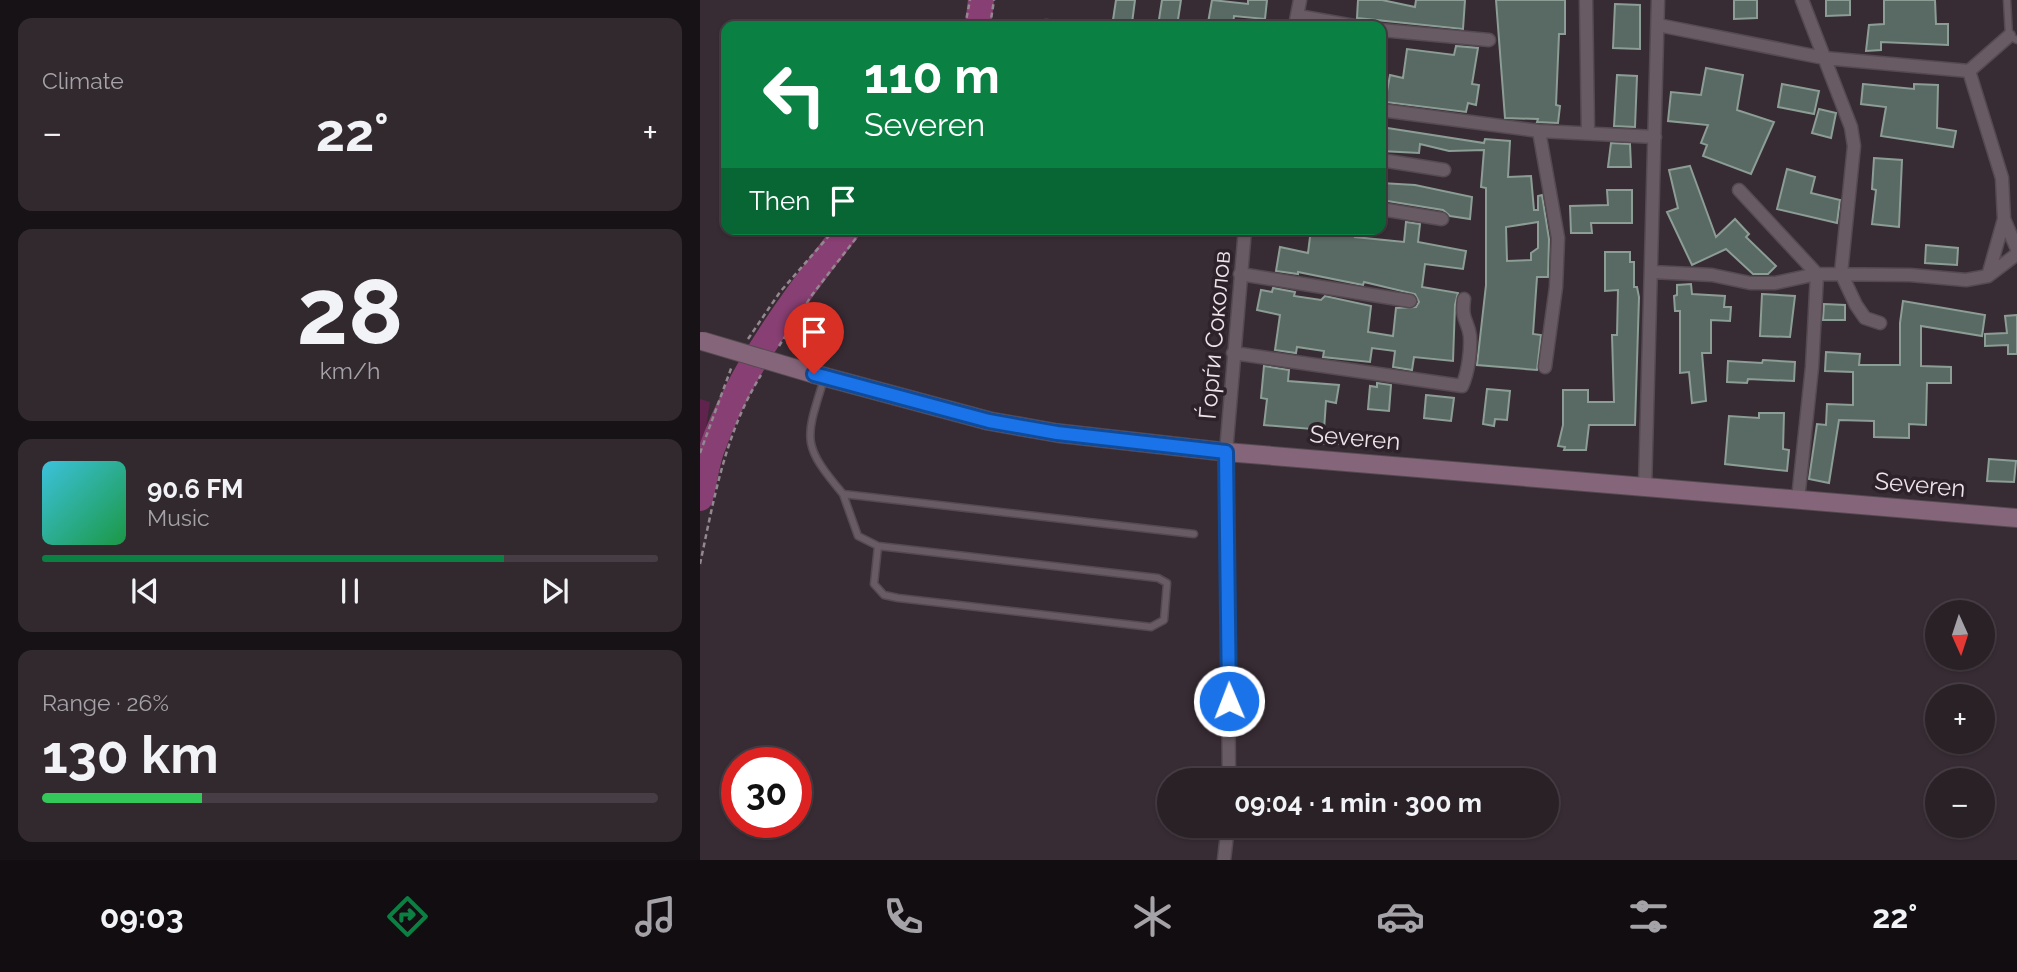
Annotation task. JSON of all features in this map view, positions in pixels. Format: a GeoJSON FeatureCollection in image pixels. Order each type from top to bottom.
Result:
{"type":"FeatureCollection","features":[{"type":"Feature","properties":{"kind":"main road","name":"Severen"},"geometry":{"type":"LineString","coordinates":[[701,340],[989,421],[1057,433],[1226,452],[2017,518]]}},
{"type":"Feature","properties":{"kind":"street"},"geometry":{"type":"LineString","coordinates":[[1296,21],[1300,0]]}},
{"type":"Feature","properties":{"kind":"street"},"geometry":{"type":"LineString","coordinates":[[1586,0],[1588,133]]}},
{"type":"Feature","properties":{"kind":"street"},"geometry":{"type":"LineString","coordinates":[[1646,488],[1658,0]]}},
{"type":"Feature","properties":{"kind":"street"},"geometry":{"type":"LineString","coordinates":[[1802,0],[1846,109],[1854,146],[1842,273],[1865,318],[1880,323]]}},
{"type":"Feature","properties":{"kind":"street"},"geometry":{"type":"LineString","coordinates":[[1658,25],[1824,58],[1969,71],[2013,38]]}},
{"type":"Feature","properties":{"kind":"street"},"geometry":{"type":"LineString","coordinates":[[1386,30],[1489,40]]}},
{"type":"Feature","properties":{"kind":"street"},"geometry":{"type":"LineString","coordinates":[[1969,71],[2002,178],[2004,219],[1988,276]]}},
{"type":"Feature","properties":{"kind":"street"},"geometry":{"type":"LineString","coordinates":[[1386,111],[1539,131],[1655,136]]}},
{"type":"Feature","properties":{"kind":"street"},"geometry":{"type":"LineString","coordinates":[[1539,131],[1558,238],[1556,287],[1545,367]]}},
{"type":"Feature","properties":{"kind":"street"},"geometry":{"type":"LineString","coordinates":[[1386,161],[1444,170]]}},
{"type":"Feature","properties":{"kind":"street"},"geometry":{"type":"LineString","coordinates":[[1739,190],[1817,274],[1812,367],[1798,499]]}},
{"type":"Feature","properties":{"kind":"street"},"geometry":{"type":"LineString","coordinates":[[1386,210],[1442,219]]}},
{"type":"Feature","properties":{"kind":"street"},"geometry":{"type":"LineString","coordinates":[[1652,272],[1712,275],[1750,283],[1774,283],[1817,274],[1842,273],[1966,280],[1988,276],[2017,251],[2004,219]]}},
{"type":"Feature","properties":{"kind":"street","name":"Ѓорѓи Соколов"},"geometry":{"type":"LineString","coordinates":[[1229,768],[1226,452],[1244,235]]}},
{"type":"Feature","properties":{"kind":"street"},"geometry":{"type":"LineString","coordinates":[[1240,274],[1410,301]]}},
{"type":"Feature","properties":{"kind":"street"},"geometry":{"type":"LineString","coordinates":[[1233,353],[1462,386],[1466,378],[1470,334],[1462,315],[1464,299]]}},
{"type":"Feature","properties":{"kind":"street"},"geometry":{"type":"LineString","coordinates":[[1224,860],[1227,838]]}},
{"type":"Feature","properties":{"kind":"lane"},"geometry":{"type":"LineString","coordinates":[[2007,0],[2013,38]]}},
{"type":"Feature","properties":{"kind":"lane"},"geometry":{"type":"LineString","coordinates":[[819,375],[808,429],[815,461],[843,494],[858,536],[878,546],[1158,578],[1167,583],[1164,620],[1151,627],[884,595],[874,584],[878,546]]}},
{"type":"Feature","properties":{"kind":"lane"},"geometry":{"type":"LineString","coordinates":[[843,494],[1194,534]]}},
{"type":"Feature","properties":{"kind":"path"},"geometry":{"type":"LineString","coordinates":[[966,21],[970,0]]}},
{"type":"Feature","properties":{"kind":"path"},"geometry":{"type":"LineString","coordinates":[[991,21],[994,0]]}},
{"type":"Feature","properties":{"kind":"path"},"geometry":{"type":"LineString","coordinates":[[742,348],[780,292],[830,235]]}},
{"type":"Feature","properties":{"kind":"path"},"geometry":{"type":"LineString","coordinates":[[775,352],[812,295],[858,235]]}},
{"type":"Feature","properties":{"kind":"path"},"geometry":{"type":"LineString","coordinates":[[700,453],[735,359]]}},
{"type":"Feature","properties":{"kind":"path"},"geometry":{"type":"LineString","coordinates":[[700,564],[720,470],[748,396],[761,374]]}},
{"type":"Feature","properties":{"kind":"shaded area"},"geometry":{"type":"Polygon","coordinates":[[[700,399],[710,402],[700,466],[700,399]]]}},
{"type":"Feature","properties":{"kind":"building"},"geometry":{"type":"Polygon","coordinates":[[[1116,0],[1135,0],[1132,21],[1113,20],[1116,0]]]}},
{"type":"Feature","properties":{"kind":"building"},"geometry":{"type":"Polygon","coordinates":[[[1162,0],[1181,0],[1178,21],[1159,21],[1162,0]]]}},
{"type":"Feature","properties":{"kind":"building"},"geometry":{"type":"Polygon","coordinates":[[[1212,0],[1248,4],[1248,0],[1267,0],[1265,19],[1234,16],[1234,21],[1208,21],[1212,0]]]}},
{"type":"Feature","properties":{"kind":"building"},"geometry":{"type":"Polygon","coordinates":[[[1358,0],[1382,0],[1415,7],[1416,0],[1465,0],[1463,29],[1357,18],[1358,0]]]}},
{"type":"Feature","properties":{"kind":"building"},"geometry":{"type":"Polygon","coordinates":[[[1496,0],[1565,0],[1565,34],[1559,34],[1556,105],[1560,106],[1558,123],[1537,122],[1538,119],[1505,118],[1496,0]]]}},
{"type":"Feature","properties":{"kind":"building"},"geometry":{"type":"Polygon","coordinates":[[[1734,0],[1757,0],[1757,18],[1734,19],[1734,0]]]}},
{"type":"Feature","properties":{"kind":"building"},"geometry":{"type":"Polygon","coordinates":[[[1826,0],[1850,0],[1850,15],[1826,16],[1826,0]]]}},
{"type":"Feature","properties":{"kind":"building"},"geometry":{"type":"Polygon","coordinates":[[[1884,0],[1935,0],[1936,24],[1948,24],[1948,45],[1881,42],[1881,50],[1866,51],[1869,25],[1884,24],[1884,0]]]}},
{"type":"Feature","properties":{"kind":"building"},"geometry":{"type":"Polygon","coordinates":[[[1615,4],[1640,5],[1640,49],[1613,48],[1615,4]]]}},
{"type":"Feature","properties":{"kind":"building"},"geometry":{"type":"Polygon","coordinates":[[[1456,46],[1478,48],[1472,84],[1479,85],[1476,105],[1468,103],[1466,112],[1386,102],[1390,75],[1403,78],[1407,49],[1454,55],[1456,46]]]}},
{"type":"Feature","properties":{"kind":"building"},"geometry":{"type":"Polygon","coordinates":[[[1706,68],[1743,75],[1737,110],[1774,122],[1751,174],[1703,156],[1707,145],[1701,143],[1708,125],[1668,121],[1671,92],[1701,95],[1706,68]]]}},
{"type":"Feature","properties":{"kind":"building"},"geometry":{"type":"Polygon","coordinates":[[[1617,75],[1637,76],[1635,127],[1614,126],[1617,75]]]}},
{"type":"Feature","properties":{"kind":"building"},"geometry":{"type":"Polygon","coordinates":[[[1782,84],[1819,91],[1814,114],[1778,107],[1782,84]]]}},
{"type":"Feature","properties":{"kind":"building"},"geometry":{"type":"Polygon","coordinates":[[[1863,84],[1914,89],[1914,84],[1938,85],[1937,128],[1956,131],[1953,147],[1881,136],[1886,107],[1861,104],[1863,84]]]}},
{"type":"Feature","properties":{"kind":"building"},"geometry":{"type":"Polygon","coordinates":[[[1819,109],[1836,113],[1831,138],[1812,133],[1819,109]]]}},
{"type":"Feature","properties":{"kind":"building"},"geometry":{"type":"Polygon","coordinates":[[[1386,128],[1484,143],[1485,139],[1510,141],[1508,177],[1531,176],[1534,210],[1538,210],[1538,196],[1542,195],[1549,239],[1548,277],[1537,277],[1533,334],[1541,335],[1537,370],[1477,365],[1486,285],[1486,188],[1481,187],[1484,150],[1449,151],[1420,144],[1419,153],[1386,151],[1386,128]],[[1538,222],[1506,227],[1507,261],[1531,260],[1531,253],[1538,248],[1538,222]]]}},
{"type":"Feature","properties":{"kind":"building"},"geometry":{"type":"Polygon","coordinates":[[[1611,143],[1630,144],[1631,167],[1608,167],[1611,143]]]}},
{"type":"Feature","properties":{"kind":"building"},"geometry":{"type":"Polygon","coordinates":[[[1874,158],[1902,160],[1899,227],[1872,224],[1876,190],[1872,189],[1874,158]]]}},
{"type":"Feature","properties":{"kind":"building"},"geometry":{"type":"Polygon","coordinates":[[[1690,166],[1716,237],[1735,219],[1749,234],[1746,237],[1776,266],[1768,274],[1753,274],[1726,249],[1692,265],[1667,212],[1678,208],[1669,170],[1690,166]]]}},
{"type":"Feature","properties":{"kind":"building"},"geometry":{"type":"Polygon","coordinates":[[[1787,169],[1815,177],[1811,193],[1840,200],[1837,223],[1777,209],[1787,169]]]}},
{"type":"Feature","properties":{"kind":"building"},"geometry":{"type":"Polygon","coordinates":[[[1386,183],[1415,185],[1472,197],[1470,219],[1450,216],[1443,210],[1386,201],[1386,183]]]}},
{"type":"Feature","properties":{"kind":"building"},"geometry":{"type":"Polygon","coordinates":[[[1607,190],[1632,190],[1632,223],[1591,223],[1592,233],[1571,233],[1570,206],[1608,205],[1607,190]]]}},
{"type":"Feature","properties":{"kind":"building"},"geometry":{"type":"Polygon","coordinates":[[[1406,222],[1420,224],[1418,242],[1466,251],[1463,269],[1425,264],[1422,287],[1458,293],[1455,305],[1453,361],[1414,357],[1412,370],[1393,367],[1395,351],[1372,348],[1370,362],[1323,357],[1324,351],[1297,347],[1296,353],[1275,350],[1280,315],[1257,310],[1261,290],[1272,292],[1273,288],[1295,292],[1294,296],[1321,300],[1325,296],[1371,306],[1368,332],[1393,336],[1396,308],[1416,307],[1419,302],[1415,294],[1364,282],[1363,285],[1298,272],[1276,271],[1280,247],[1308,253],[1310,235],[1355,235],[1404,242],[1406,222]]]}},
{"type":"Feature","properties":{"kind":"building"},"geometry":{"type":"Polygon","coordinates":[[[1926,245],[1958,248],[1957,265],[1925,263],[1926,245]]]}},
{"type":"Feature","properties":{"kind":"building"},"geometry":{"type":"Polygon","coordinates":[[[1605,252],[1630,252],[1630,262],[1634,262],[1634,287],[1637,287],[1639,297],[1635,425],[1589,425],[1586,450],[1564,450],[1565,447],[1558,446],[1563,425],[1563,390],[1588,390],[1588,402],[1614,402],[1612,335],[1617,335],[1618,290],[1605,291],[1605,252]]]}},
{"type":"Feature","properties":{"kind":"building"},"geometry":{"type":"Polygon","coordinates":[[[1691,284],[1692,294],[1725,296],[1724,307],[1731,307],[1730,321],[1711,320],[1711,353],[1702,353],[1706,401],[1692,403],[1689,372],[1680,373],[1680,311],[1675,311],[1674,296],[1677,295],[1677,285],[1691,284]]]}},
{"type":"Feature","properties":{"kind":"building"},"geometry":{"type":"Polygon","coordinates":[[[1762,294],[1795,296],[1790,337],[1760,336],[1762,294]]]}},
{"type":"Feature","properties":{"kind":"building"},"geometry":{"type":"Polygon","coordinates":[[[1903,301],[1985,315],[1982,336],[1921,326],[1921,366],[1951,367],[1951,383],[1927,383],[1926,425],[1909,424],[1909,438],[1874,437],[1874,421],[1839,420],[1829,483],[1809,479],[1817,424],[1826,425],[1827,404],[1853,405],[1853,372],[1825,371],[1826,352],[1860,354],[1859,365],[1900,365],[1903,301]]]}},
{"type":"Feature","properties":{"kind":"building"},"geometry":{"type":"Polygon","coordinates":[[[1824,304],[1845,305],[1845,320],[1823,320],[1824,304]]]}},
{"type":"Feature","properties":{"kind":"building"},"geometry":{"type":"Polygon","coordinates":[[[2017,315],[2017,354],[2008,354],[2008,345],[1985,346],[1985,334],[2007,333],[2005,316],[2017,315]]]}},
{"type":"Feature","properties":{"kind":"building"},"geometry":{"type":"Polygon","coordinates":[[[1763,360],[1795,362],[1794,381],[1748,379],[1747,383],[1727,382],[1728,361],[1762,363],[1763,360]]]}},
{"type":"Feature","properties":{"kind":"building"},"geometry":{"type":"Polygon","coordinates":[[[1264,366],[1289,370],[1288,381],[1339,385],[1336,403],[1326,401],[1324,430],[1264,425],[1267,399],[1261,398],[1264,366]]]}},
{"type":"Feature","properties":{"kind":"building"},"geometry":{"type":"Polygon","coordinates":[[[1377,383],[1391,385],[1389,411],[1368,409],[1370,386],[1377,387],[1377,383]]]}},
{"type":"Feature","properties":{"kind":"building"},"geometry":{"type":"Polygon","coordinates":[[[1487,389],[1510,391],[1507,420],[1495,419],[1494,426],[1483,424],[1487,389]]]}},
{"type":"Feature","properties":{"kind":"building"},"geometry":{"type":"Polygon","coordinates":[[[1426,395],[1454,398],[1451,421],[1424,418],[1426,395]]]}},
{"type":"Feature","properties":{"kind":"building"},"geometry":{"type":"Polygon","coordinates":[[[1759,413],[1784,413],[1783,449],[1789,450],[1787,471],[1725,464],[1729,416],[1759,418],[1759,413]]]}},
{"type":"Feature","properties":{"kind":"building"},"geometry":{"type":"Polygon","coordinates":[[[1323,432],[1341,433],[1340,444],[1322,444],[1323,432]]]}},
{"type":"Feature","properties":{"kind":"building"},"geometry":{"type":"Polygon","coordinates":[[[1989,459],[2016,461],[2014,482],[1987,481],[1989,459]]]}},
{"type":"Feature","properties":{"kind":"waterway"},"geometry":{"type":"LineString","coordinates":[[979,21],[981,0]]}},
{"type":"Feature","properties":{"kind":"waterway"},"geometry":{"type":"LineString","coordinates":[[700,498],[711,451],[737,392],[770,335],[843,235]]}},
{"type":"Feature","properties":{"kind":"route"},"geometry":{"type":"LineString","coordinates":[[814,374],[989,421],[1057,433],[1226,452],[1229,701]]}}]}
